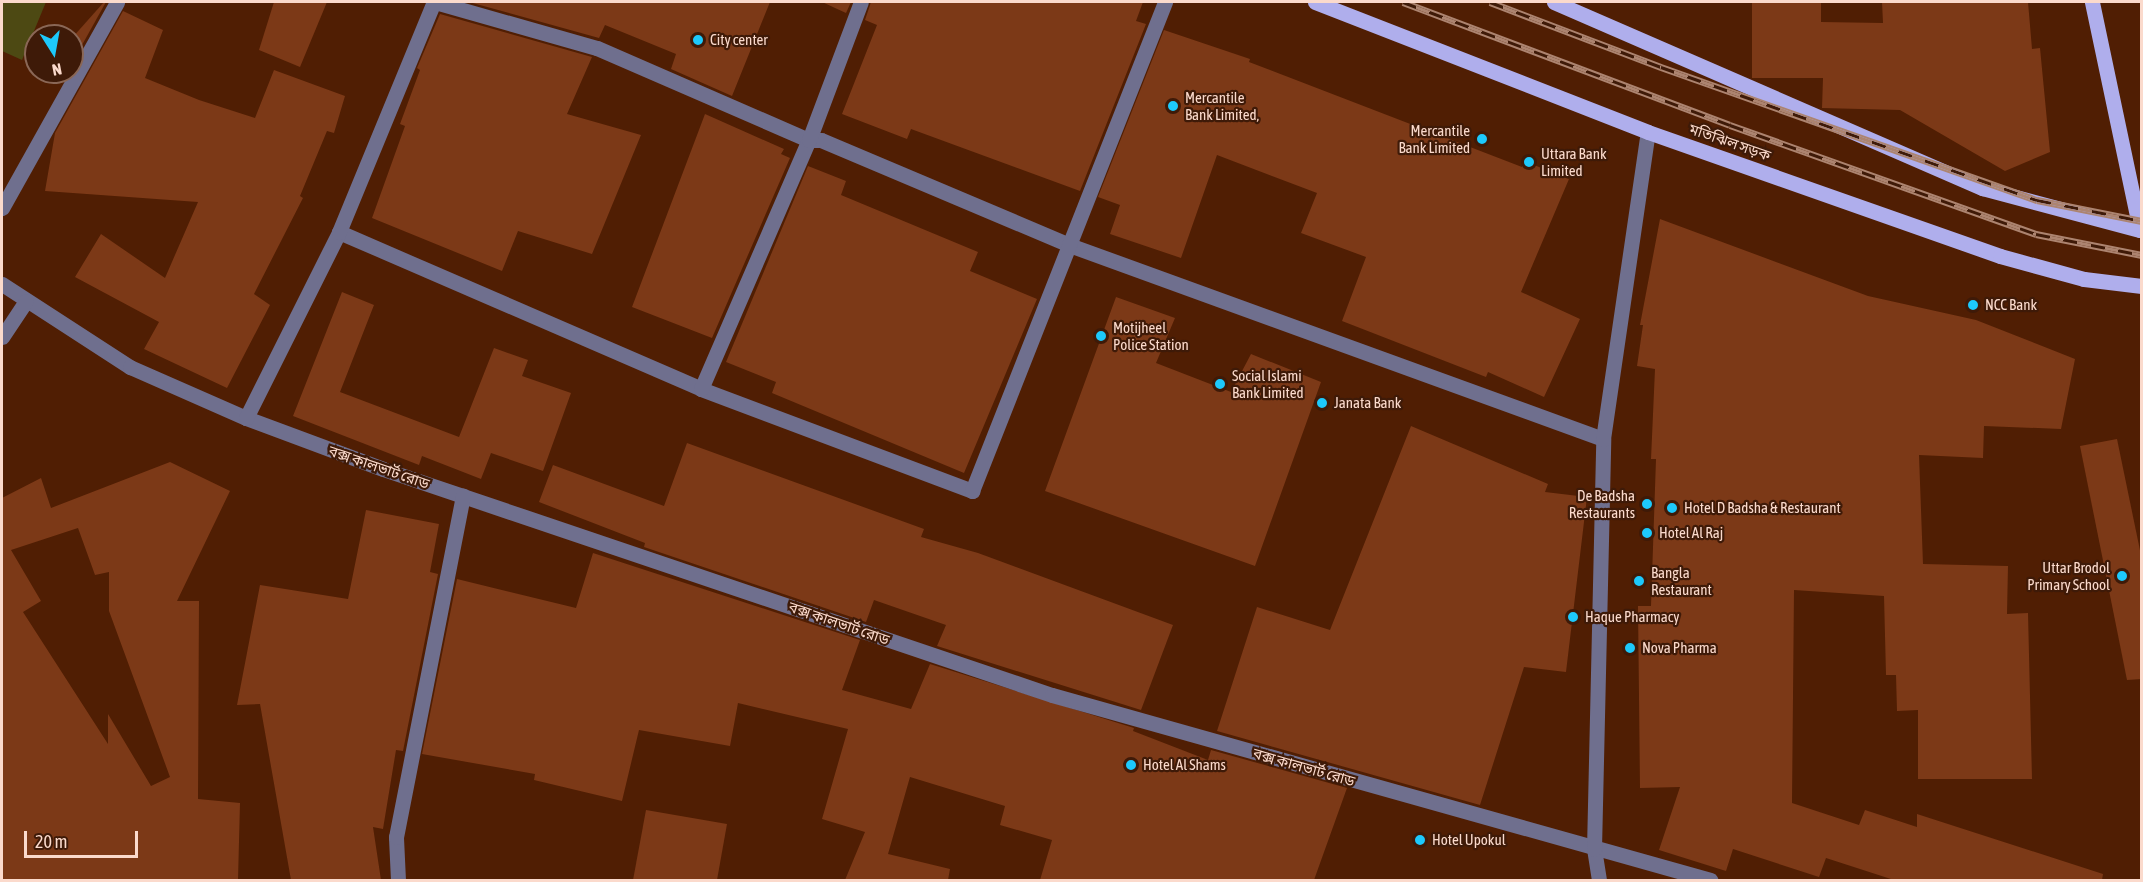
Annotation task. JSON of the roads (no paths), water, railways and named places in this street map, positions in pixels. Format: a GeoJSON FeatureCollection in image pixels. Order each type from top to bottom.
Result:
{"type":"FeatureCollection","features":[{"type":"Feature","properties":{"kind":"main road","name":"মতিঝিল সড়ক"},"geometry":{"type":"LineString","coordinates":[[1315,2],[1648,132],[2000,256],[2084,279],[2142,286]]}},
{"type":"Feature","properties":{"kind":"main road"},"geometry":{"type":"LineString","coordinates":[[1554,2],[1982,188],[2141,233],[2092,2]]}},
{"type":"Feature","properties":{"kind":"street"},"geometry":{"type":"LineString","coordinates":[[2,208],[117,2]]}},
{"type":"Feature","properties":{"kind":"street"},"geometry":{"type":"LineString","coordinates":[[246,418],[339,232],[434,2],[597,48],[809,140],[821,140],[1071,246],[1602,438]]}},
{"type":"Feature","properties":{"kind":"street"},"geometry":{"type":"LineString","coordinates":[[701,389],[809,140],[861,2]]}},
{"type":"Feature","properties":{"kind":"street"},"geometry":{"type":"LineString","coordinates":[[339,232],[701,389],[972,491],[1071,246],[1165,2]]}},
{"type":"Feature","properties":{"kind":"street"},"geometry":{"type":"LineString","coordinates":[[1599,880],[1594,849],[1602,438],[1648,132]]}},
{"type":"Feature","properties":{"kind":"street","name":"বক্স কালভার্ট রোড"},"geometry":{"type":"LineString","coordinates":[[2,284],[130,367],[246,418],[463,496],[1052,695],[1710,880]]}},
{"type":"Feature","properties":{"kind":"street"},"geometry":{"type":"LineString","coordinates":[[2,337],[26,301]]}},
{"type":"Feature","properties":{"kind":"street"},"geometry":{"type":"LineString","coordinates":[[398,880],[396,837],[463,496]]}},
{"type":"Feature","properties":{"kind":"railway"},"geometry":{"type":"LineString","coordinates":[[1403,2],[1730,125],[2036,234],[2142,255]]}},
{"type":"Feature","properties":{"kind":"railway"},"geometry":{"type":"LineString","coordinates":[[1490,2],[1661,67],[2037,200],[2142,221]]}},
{"type":"Feature","properties":{"kind":"place","name":"City center"},"geometry":{"type":"Point","coordinates":[698,40]}},
{"type":"Feature","properties":{"kind":"place","name":"Mercantile Bank Limited,"},"geometry":{"type":"Point","coordinates":[1173,106]}},
{"type":"Feature","properties":{"kind":"place","name":"Mercantile Bank Limited"},"geometry":{"type":"Point","coordinates":[1482,139]}},
{"type":"Feature","properties":{"kind":"place","name":"Uttara Bank Limited"},"geometry":{"type":"Point","coordinates":[1529,162]}},
{"type":"Feature","properties":{"kind":"place","name":"NCC Bank"},"geometry":{"type":"Point","coordinates":[1973,305]}},
{"type":"Feature","properties":{"kind":"place","name":"Motijheel Police Station"},"geometry":{"type":"Point","coordinates":[1101,336]}},
{"type":"Feature","properties":{"kind":"place","name":"Social Islami Bank Limited"},"geometry":{"type":"Point","coordinates":[1220,384]}},
{"type":"Feature","properties":{"kind":"place","name":"Janata Bank"},"geometry":{"type":"Point","coordinates":[1322,403]}},
{"type":"Feature","properties":{"kind":"place","name":"De Badsha Restaurants"},"geometry":{"type":"Point","coordinates":[1647,504]}},
{"type":"Feature","properties":{"kind":"place","name":"Hotel D Badsha & Restaurant"},"geometry":{"type":"Point","coordinates":[1672,508]}},
{"type":"Feature","properties":{"kind":"place","name":"Hotel Al Raj"},"geometry":{"type":"Point","coordinates":[1647,533]}},
{"type":"Feature","properties":{"kind":"place","name":"Uttar Brodol Primary School"},"geometry":{"type":"Point","coordinates":[2122,576]}},
{"type":"Feature","properties":{"kind":"place","name":"Bangla Restaurant"},"geometry":{"type":"Point","coordinates":[1639,581]}},
{"type":"Feature","properties":{"kind":"place","name":"Haque Pharmacy"},"geometry":{"type":"Point","coordinates":[1573,617]}},
{"type":"Feature","properties":{"kind":"place","name":"Nova Pharma"},"geometry":{"type":"Point","coordinates":[1630,648]}},
{"type":"Feature","properties":{"kind":"place","name":"Hotel Al Shams"},"geometry":{"type":"Point","coordinates":[1131,765]}},
{"type":"Feature","properties":{"kind":"place","name":"Hotel Upokul"},"geometry":{"type":"Point","coordinates":[1420,840]}}]}
